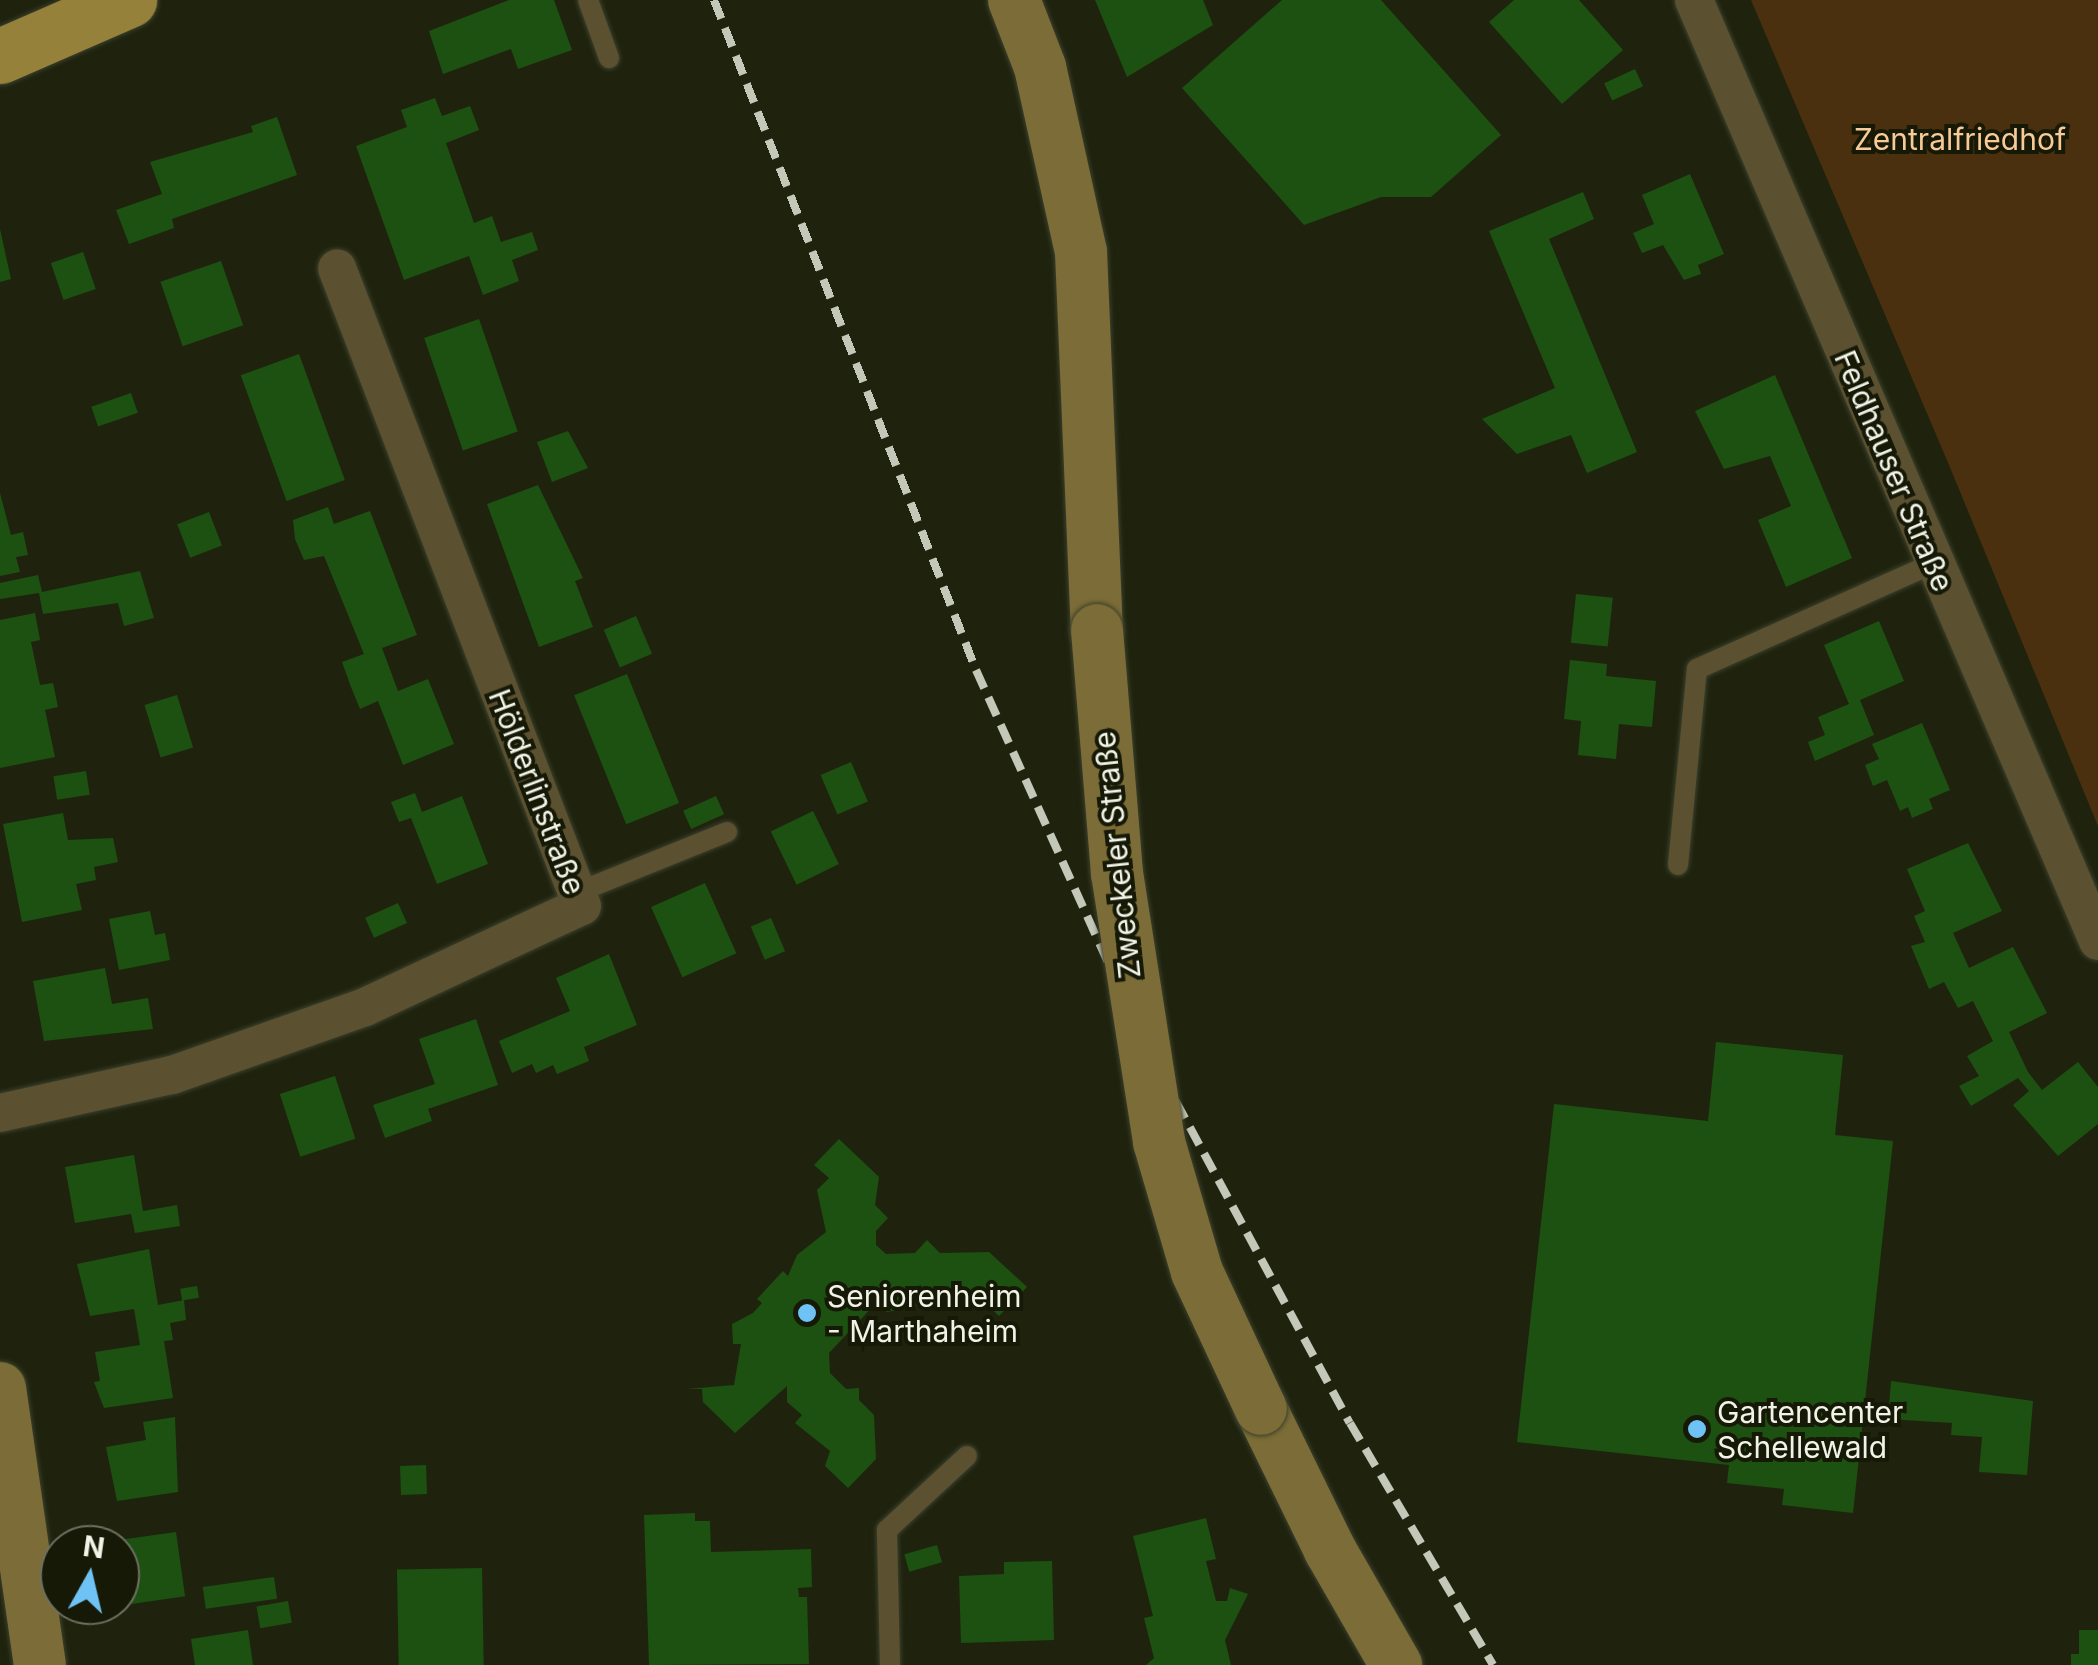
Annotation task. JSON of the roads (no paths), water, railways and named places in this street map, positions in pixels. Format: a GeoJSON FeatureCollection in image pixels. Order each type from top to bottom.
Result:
{"type":"FeatureCollection","features":[{"type":"Feature","properties":{"kind":"main road"},"geometry":{"type":"LineString","coordinates":[[0,56],[129,0]]}},
{"type":"Feature","properties":{"kind":"street","name":"Zweckeler Straße"},"geometry":{"type":"LineString","coordinates":[[1014,0],[1040,66],[1081,252],[1097,630],[1119,892],[1159,1142],[1197,1272],[1330,1550],[1396,1665]]}},
{"type":"Feature","properties":{"kind":"street","name":"Feldhauser Straße"},"geometry":{"type":"LineString","coordinates":[[1694,0],[2098,941]]}},
{"type":"Feature","properties":{"kind":"street","name":"Hölderlinstraße"},"geometry":{"type":"LineString","coordinates":[[0,1113],[172,1075],[365,1007],[582,906],[337,268]]}},
{"type":"Feature","properties":{"kind":"street"},"geometry":{"type":"LineString","coordinates":[[0,1388],[4,1442],[40,1665]]}},
{"type":"Feature","properties":{"kind":"lane"},"geometry":{"type":"LineString","coordinates":[[588,0],[610,58]]}},
{"type":"Feature","properties":{"kind":"lane"},"geometry":{"type":"LineString","coordinates":[[1678,865],[1697,669],[1934,563]]}},
{"type":"Feature","properties":{"kind":"lane"},"geometry":{"type":"LineString","coordinates":[[576,893],[726,832]]}},
{"type":"Feature","properties":{"kind":"lane"},"geometry":{"type":"LineString","coordinates":[[890,1665],[887,1530],[967,1456]]}},
{"type":"Feature","properties":{"kind":"railway"},"geometry":{"type":"LineString","coordinates":[[714,0],[976,670],[1147,1048],[1350,1423],[1493,1665]]}},
{"type":"Feature","properties":{"kind":"place","name":"Seniorenheim - Marthaheim"},"geometry":{"type":"Point","coordinates":[807,1313]}},
{"type":"Feature","properties":{"kind":"place","name":"Gartencenter Schellewald"},"geometry":{"type":"Point","coordinates":[1697,1429]}},
{"type":"Feature","properties":{"kind":"park label","name":"Zentralfriedhof"},"geometry":{"type":"Point","coordinates":[1960,139]}}]}
